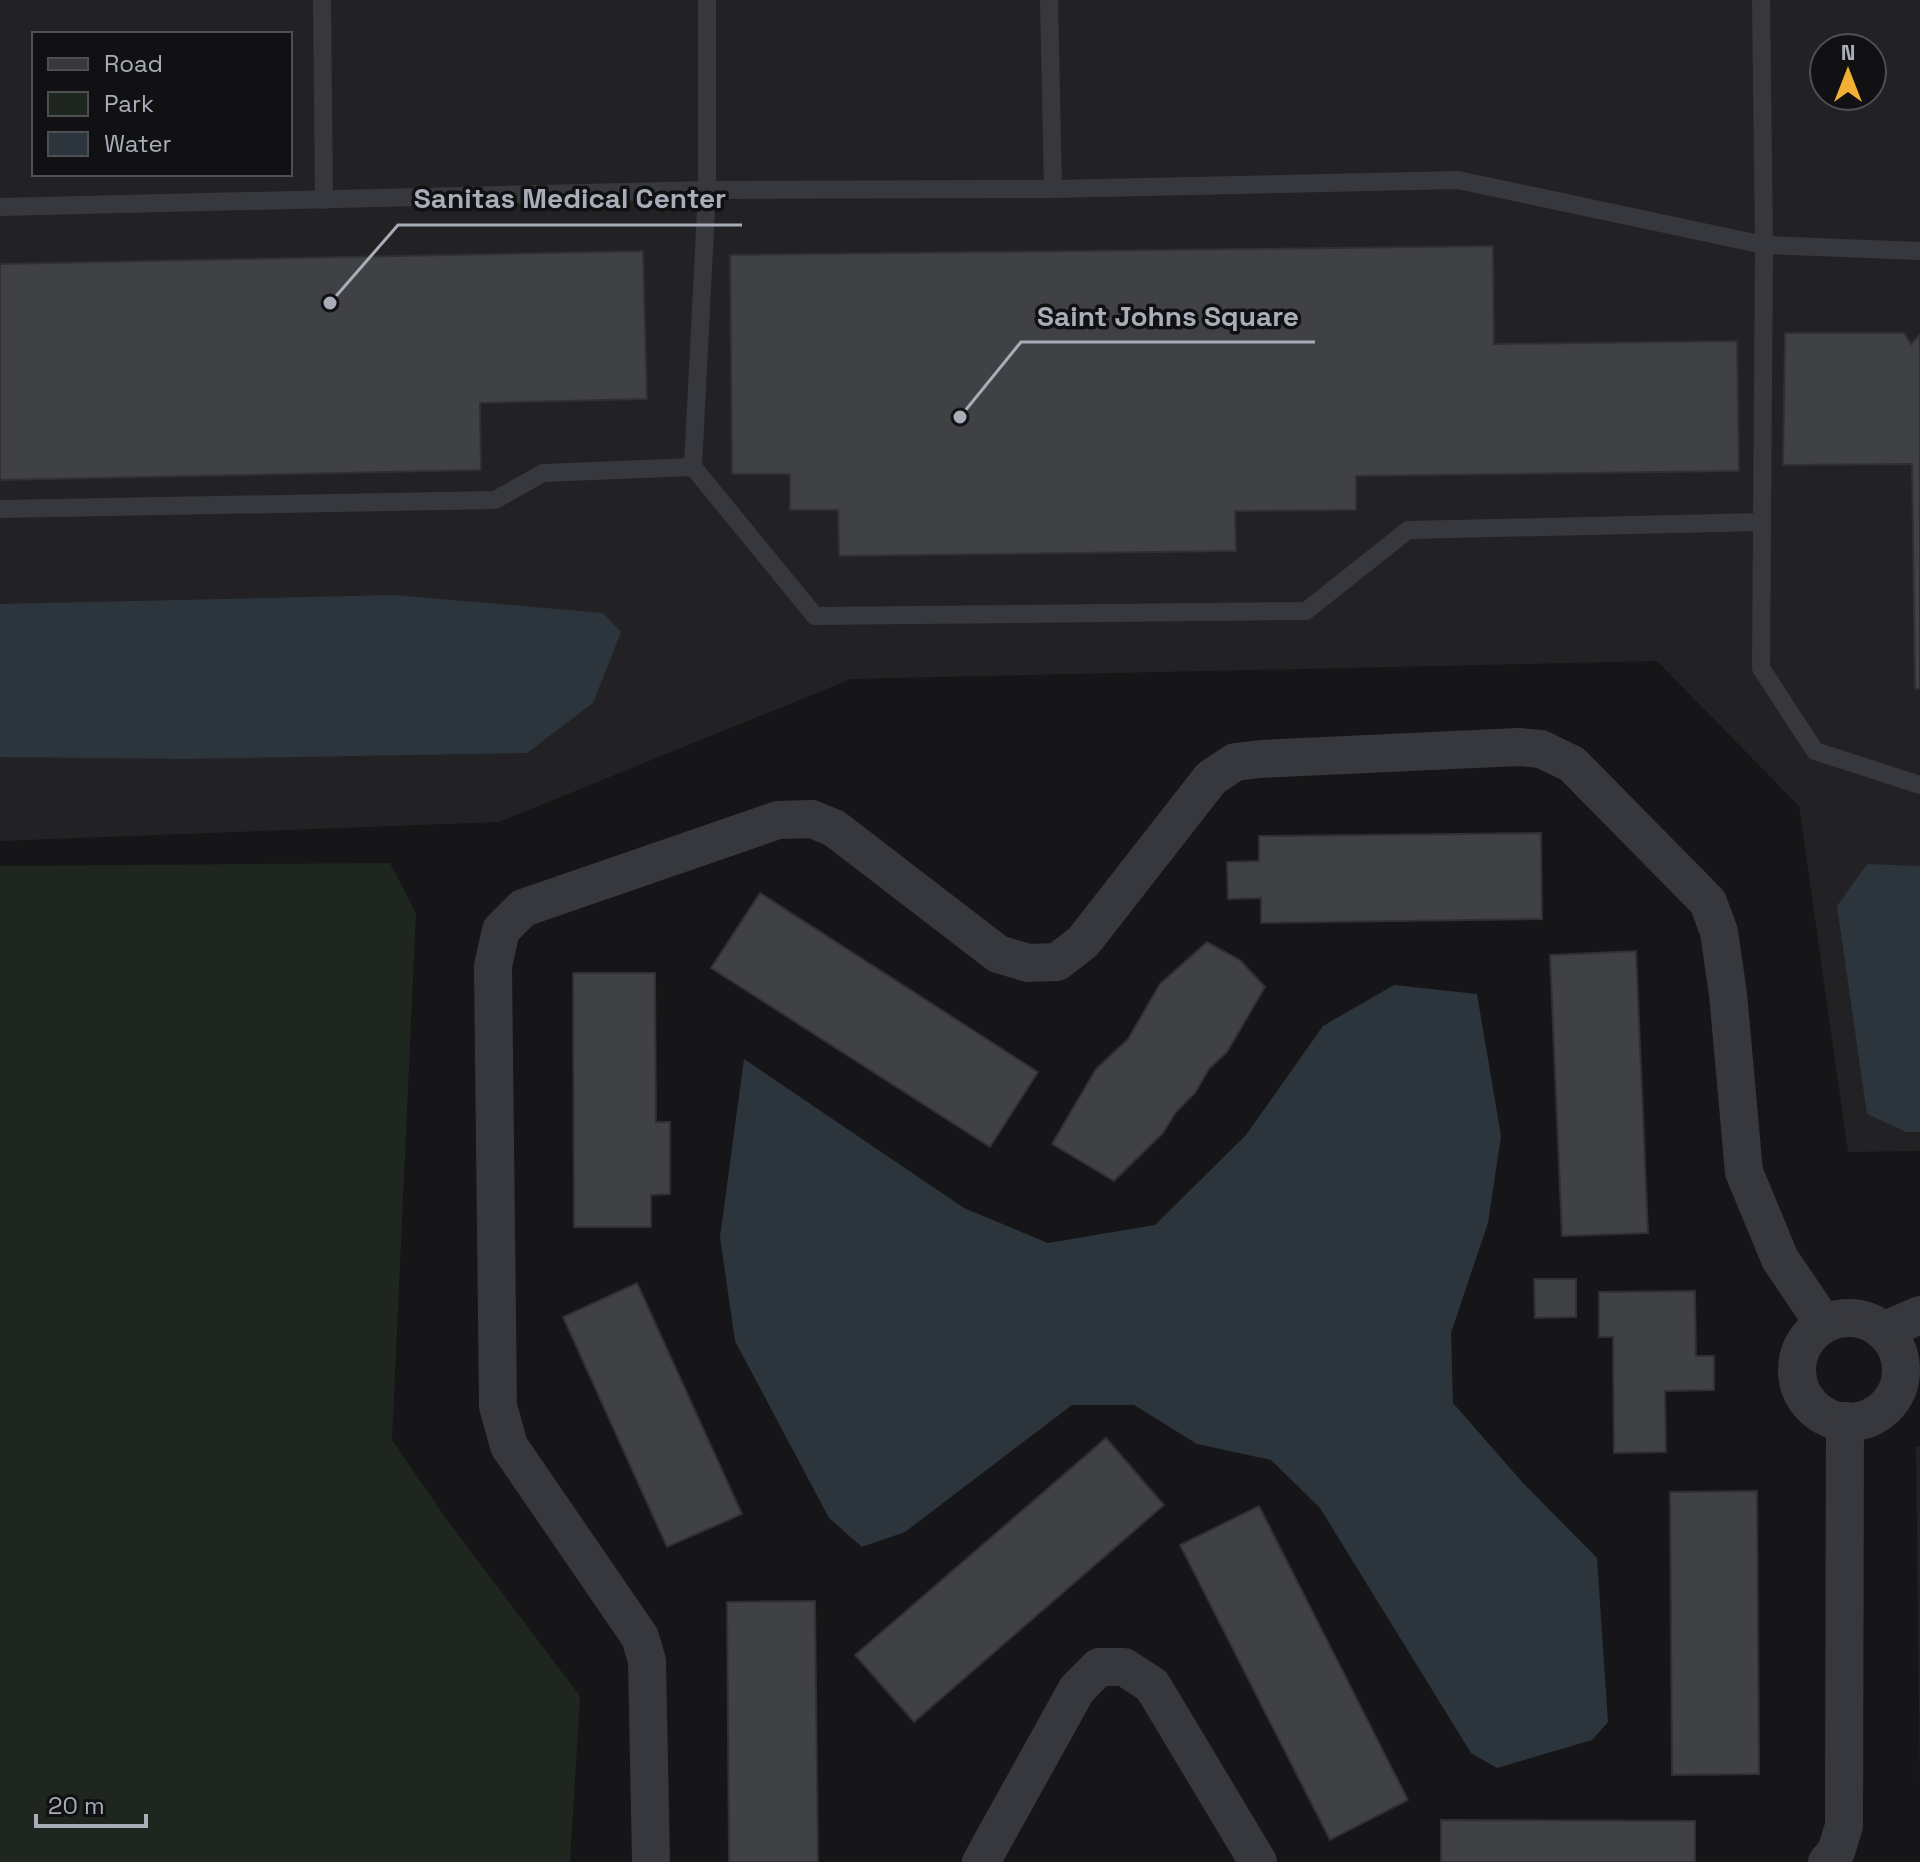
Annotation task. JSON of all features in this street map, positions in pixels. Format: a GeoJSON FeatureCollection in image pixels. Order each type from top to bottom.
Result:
{"type":"FeatureCollection","features":[{"type":"Feature","properties":{"kind":"street"},"geometry":{"type":"LineString","coordinates":[[651,1862],[647,1661],[640,1637],[509,1446],[498,1406],[493,966],[501,930],[523,908],[778,820],[812,819],[834,828],[998,954],[1028,963],[1057,962],[1083,942],[1211,778],[1235,762],[1503,747],[1541,749],[1572,764],[1708,902],[1719,932],[1728,994],[1744,1172],[1780,1259],[1824,1324]]}},
{"type":"Feature","properties":{"kind":"street"},"geometry":{"type":"LineString","coordinates":[[1883,1331],[1920,1315]]}},
{"type":"Feature","properties":{"kind":"street"},"geometry":{"type":"LineString","coordinates":[[1854,1318],[1870,1322],[1883,1331],[1894,1344],[1900,1361],[1900,1378],[1907,1390],[1874,1415],[1860,1421],[1829,1418],[1814,1409],[1797,1381],[1796,1364],[1810,1334],[1824,1324],[1854,1318]]}},
{"type":"Feature","properties":{"kind":"street"},"geometry":{"type":"LineString","coordinates":[[1827,1862],[1836,1852],[1844,1826],[1845,1421]]}},
{"type":"Feature","properties":{"kind":"street"},"geometry":{"type":"LineString","coordinates":[[981,1862],[1077,1689],[1099,1667],[1124,1667],[1152,1685],[1258,1862]]}},
{"type":"Feature","properties":{"kind":"lane"},"geometry":{"type":"LineString","coordinates":[[322,0],[324,200]]}},
{"type":"Feature","properties":{"kind":"lane"},"geometry":{"type":"LineString","coordinates":[[707,0],[707,190],[693,467],[815,616],[1306,611],[1408,530],[1762,522]]}},
{"type":"Feature","properties":{"kind":"lane"},"geometry":{"type":"LineString","coordinates":[[1049,0],[1053,189]]}},
{"type":"Feature","properties":{"kind":"lane"},"geometry":{"type":"LineString","coordinates":[[1761,0],[1764,245],[1761,668],[1815,751],[1920,785]]}},
{"type":"Feature","properties":{"kind":"lane"},"geometry":{"type":"LineString","coordinates":[[0,207],[707,190],[1053,189],[1458,180],[1764,245],[1920,251]]}},
{"type":"Feature","properties":{"kind":"lane"},"geometry":{"type":"LineString","coordinates":[[0,509],[495,500],[543,473],[693,467]]}},
{"type":"Feature","properties":{"kind":"shaded area"},"geometry":{"type":"Polygon","coordinates":[[[0,0],[1920,0],[1920,1151],[1848,1152],[1799,806],[1657,661],[851,679],[499,822],[0,841],[0,0]]]}},
{"type":"Feature","properties":{"kind":"shaded area"},"geometry":{"type":"Polygon","coordinates":[[[1916,1447],[1920,1447],[1920,1793],[1916,1447]]]}},
{"type":"Feature","properties":{"kind":"green space"},"geometry":{"type":"Polygon","coordinates":[[[390,863],[416,913],[392,1440],[447,1520],[580,1696],[570,1862],[0,1862],[0,866],[390,863]]]}},
{"type":"Feature","properties":{"kind":"water"},"geometry":{"type":"Polygon","coordinates":[[[395,595],[603,613],[621,632],[593,703],[527,753],[186,759],[0,757],[0,604],[395,595]]]}},
{"type":"Feature","properties":{"kind":"water"},"geometry":{"type":"Polygon","coordinates":[[[1867,864],[1920,866],[1920,1132],[1906,1132],[1867,1114],[1837,906],[1867,864]]]}},
{"type":"Feature","properties":{"kind":"water"},"geometry":{"type":"Polygon","coordinates":[[[1394,985],[1477,994],[1501,1136],[1488,1223],[1451,1333],[1453,1403],[1523,1483],[1597,1558],[1608,1722],[1592,1740],[1497,1768],[1471,1753],[1320,1508],[1271,1460],[1197,1444],[1134,1405],[1072,1405],[905,1532],[862,1547],[829,1518],[735,1341],[720,1237],[744,1059],[964,1208],[1048,1243],[1155,1225],[1246,1135],[1323,1026],[1394,985]]]}},
{"type":"Feature","properties":{"kind":"building"},"geometry":{"type":"Polygon","coordinates":[[[1493,246],[1494,344],[1737,341],[1739,471],[1356,476],[1356,510],[1235,511],[1236,551],[839,556],[838,510],[790,510],[790,474],[732,474],[730,255],[1493,246]]]}},
{"type":"Feature","properties":{"kind":"building"},"geometry":{"type":"Polygon","coordinates":[[[643,251],[647,399],[480,403],[481,470],[0,480],[0,264],[643,251]]]}},
{"type":"Feature","properties":{"kind":"building"},"geometry":{"type":"Polygon","coordinates":[[[1785,333],[1904,333],[1911,344],[1920,334],[1920,689],[1915,689],[1912,464],[1783,465],[1785,333]]]}},
{"type":"Feature","properties":{"kind":"building"},"geometry":{"type":"Polygon","coordinates":[[[1541,833],[1542,919],[1261,923],[1261,898],[1228,899],[1227,862],[1259,861],[1259,836],[1541,833]]]}},
{"type":"Feature","properties":{"kind":"building"},"geometry":{"type":"Polygon","coordinates":[[[760,893],[1038,1072],[990,1147],[711,968],[760,893]]]}},
{"type":"Feature","properties":{"kind":"building"},"geometry":{"type":"Polygon","coordinates":[[[1207,942],[1240,960],[1265,987],[1227,1052],[1209,1069],[1195,1093],[1176,1112],[1163,1133],[1114,1181],[1052,1144],[1096,1069],[1128,1039],[1160,984],[1207,942]]]}},
{"type":"Feature","properties":{"kind":"building"},"geometry":{"type":"Polygon","coordinates":[[[1636,951],[1648,1233],[1562,1236],[1550,955],[1636,951]]]}},
{"type":"Feature","properties":{"kind":"building"},"geometry":{"type":"Polygon","coordinates":[[[573,973],[655,973],[656,1122],[670,1122],[670,1194],[651,1195],[651,1227],[574,1227],[573,973]]]}},
{"type":"Feature","properties":{"kind":"building"},"geometry":{"type":"Polygon","coordinates":[[[1534,1279],[1576,1279],[1576,1317],[1535,1318],[1534,1279]]]}},
{"type":"Feature","properties":{"kind":"building"},"geometry":{"type":"Polygon","coordinates":[[[637,1283],[742,1514],[667,1547],[563,1317],[637,1283]]]}},
{"type":"Feature","properties":{"kind":"building"},"geometry":{"type":"Polygon","coordinates":[[[1695,1291],[1696,1356],[1714,1356],[1714,1390],[1665,1391],[1666,1452],[1614,1453],[1613,1337],[1599,1337],[1599,1292],[1695,1291]]]}},
{"type":"Feature","properties":{"kind":"building"},"geometry":{"type":"Polygon","coordinates":[[[1106,1438],[1164,1505],[914,1722],[855,1655],[1106,1438]]]}},
{"type":"Feature","properties":{"kind":"building"},"geometry":{"type":"Polygon","coordinates":[[[1757,1491],[1759,1774],[1672,1775],[1670,1492],[1757,1491]]]}},
{"type":"Feature","properties":{"kind":"building"},"geometry":{"type":"Polygon","coordinates":[[[1259,1506],[1408,1800],[1330,1840],[1180,1545],[1259,1506]]]}},
{"type":"Feature","properties":{"kind":"building"},"geometry":{"type":"Polygon","coordinates":[[[815,1601],[818,1862],[729,1862],[727,1602],[815,1601]]]}},
{"type":"Feature","properties":{"kind":"building"},"geometry":{"type":"Polygon","coordinates":[[[1441,1820],[1695,1821],[1695,1862],[1441,1862],[1441,1820]]]}},
{"type":"Feature","properties":{"kind":"place","name":"Sanitas Medical Center"},"geometry":{"type":"Point","coordinates":[330,303]}},
{"type":"Feature","properties":{"kind":"place","name":"Saint Johns Square"},"geometry":{"type":"Point","coordinates":[960,417]}}]}
